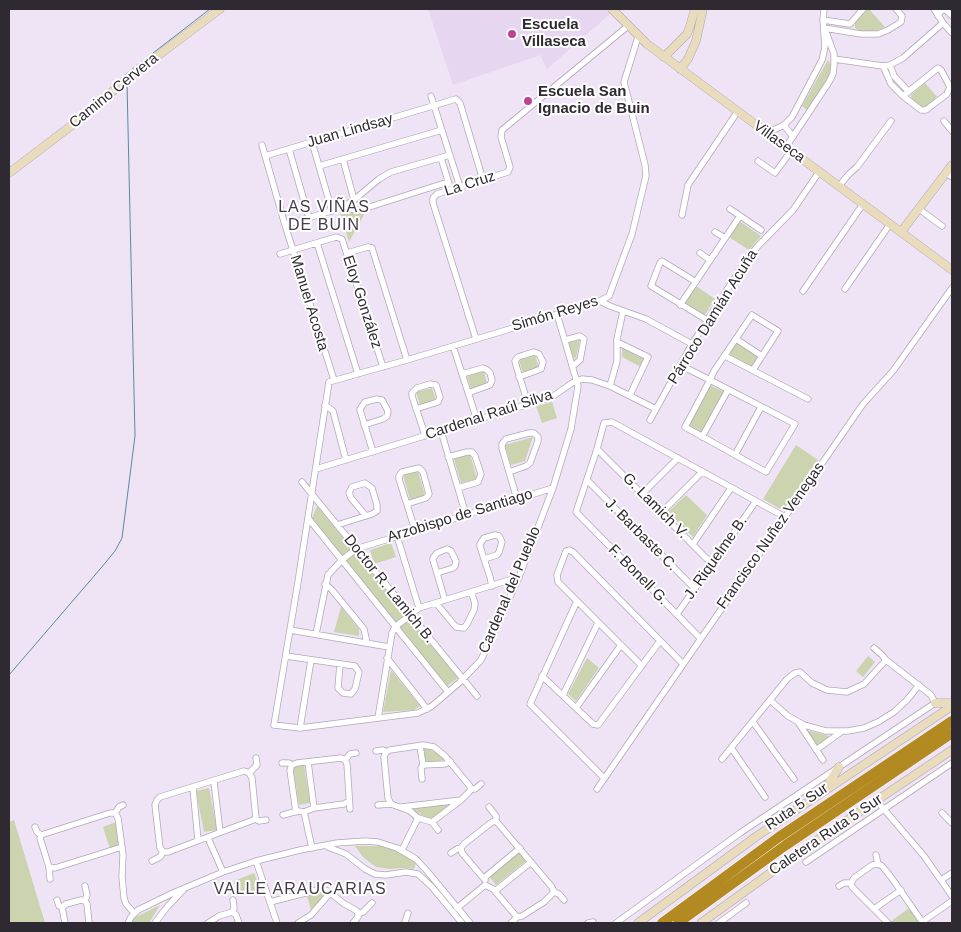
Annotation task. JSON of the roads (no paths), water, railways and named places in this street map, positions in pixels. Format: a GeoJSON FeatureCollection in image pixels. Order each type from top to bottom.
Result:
{"type":"FeatureCollection","features":[{"type":"Feature","properties":{"kind":"highway","name":"Ruta 5 Sur"},"geometry":{"type":"LineString","coordinates":[[662,923],[779,837],[952,721]]}},
{"type":"Feature","properties":{"kind":"highway","name":"Ruta 5 Sur"},"geometry":{"type":"LineString","coordinates":[[678,923],[786,844],[952,733]]}},
{"type":"Feature","properties":{"kind":"main road","name":"Camino Cervera"},"geometry":{"type":"LineString","coordinates":[[9,173],[84,116],[126,79],[220,9]]}},
{"type":"Feature","properties":{"kind":"main road","name":"Villaseca"},"geometry":{"type":"LineString","coordinates":[[612,9],[638,37],[664,57],[952,270]]}},
{"type":"Feature","properties":{"kind":"main road"},"geometry":{"type":"LineString","coordinates":[[664,57],[686,34],[695,9]]}},
{"type":"Feature","properties":{"kind":"main road"},"geometry":{"type":"LineString","coordinates":[[680,69],[691,53],[696,41],[703,9]]}},
{"type":"Feature","properties":{"kind":"main road"},"geometry":{"type":"LineString","coordinates":[[901,232],[949,175],[952,165]]}},
{"type":"Feature","properties":{"kind":"main road"},"geometry":{"type":"LineString","coordinates":[[935,703],[952,704]]}},
{"type":"Feature","properties":{"kind":"main road"},"geometry":{"type":"LineString","coordinates":[[638,923],[737,850],[952,704]]}},
{"type":"Feature","properties":{"kind":"main road","name":"Caletera Ruta 5 Sur"},"geometry":{"type":"LineString","coordinates":[[701,923],[876,800],[952,750]]}},
{"type":"Feature","properties":{"kind":"main road"},"geometry":{"type":"LineString","coordinates":[[824,791],[839,767]]}},
{"type":"Feature","properties":{"kind":"street"},"geometry":{"type":"LineString","coordinates":[[758,161],[775,173],[789,149],[793,137],[831,78],[834,57],[822,20],[824,9]]}},
{"type":"Feature","properties":{"kind":"street"},"geometry":{"type":"LineString","coordinates":[[851,32],[850,24],[863,9]]}},
{"type":"Feature","properties":{"kind":"street"},"geometry":{"type":"LineString","coordinates":[[824,28],[878,34],[893,28],[901,22],[902,18],[896,9]]}},
{"type":"Feature","properties":{"kind":"street"},"geometry":{"type":"LineString","coordinates":[[934,9],[943,23],[951,30]]}},
{"type":"Feature","properties":{"kind":"street"},"geometry":{"type":"LineString","coordinates":[[938,16],[941,11],[946,9],[952,16]]}},
{"type":"Feature","properties":{"kind":"street"},"geometry":{"type":"LineString","coordinates":[[822,20],[850,24]]}},
{"type":"Feature","properties":{"kind":"street"},"geometry":{"type":"LineString","coordinates":[[824,54],[883,66],[890,65],[903,58],[943,23]]}},
{"type":"Feature","properties":{"kind":"street","name":"La Cruz"},"geometry":{"type":"LineString","coordinates":[[476,339],[433,203],[436,195],[510,170],[501,138],[502,130],[628,26]]}},
{"type":"Feature","properties":{"kind":"street"},"geometry":{"type":"LineString","coordinates":[[767,133],[784,125],[792,117],[798,106],[824,54],[824,28]]}},
{"type":"Feature","properties":{"kind":"street","name":"Simón Reyes"},"geometry":{"type":"LineString","coordinates":[[331,381],[407,360],[600,301],[610,294],[634,226],[646,180],[645,165],[624,82],[638,37]]}},
{"type":"Feature","properties":{"kind":"street"},"geometry":{"type":"LineString","coordinates":[[890,65],[894,76],[906,93],[924,111],[947,94],[950,87],[938,68],[906,93]]}},
{"type":"Feature","properties":{"kind":"street"},"geometry":{"type":"LineString","coordinates":[[883,66],[891,84],[906,93]]}},
{"type":"Feature","properties":{"kind":"street"},"geometry":{"type":"LineString","coordinates":[[431,96],[460,187]]}},
{"type":"Feature","properties":{"kind":"street","name":"Juan Lindsay"},"geometry":{"type":"LineString","coordinates":[[265,156],[435,107],[453,100],[459,102],[483,180]]}},
{"type":"Feature","properties":{"kind":"street"},"geometry":{"type":"LineString","coordinates":[[798,106],[808,116]]}},
{"type":"Feature","properties":{"kind":"street"},"geometry":{"type":"LineString","coordinates":[[682,215],[689,183],[738,111]]}},
{"type":"Feature","properties":{"kind":"street"},"geometry":{"type":"LineString","coordinates":[[840,186],[858,166],[891,121]]}},
{"type":"Feature","properties":{"kind":"street"},"geometry":{"type":"LineString","coordinates":[[944,121],[952,131]]}},
{"type":"Feature","properties":{"kind":"street"},"geometry":{"type":"LineString","coordinates":[[784,125],[793,137]]}},
{"type":"Feature","properties":{"kind":"street"},"geometry":{"type":"LineString","coordinates":[[319,166],[442,130]]}},
{"type":"Feature","properties":{"kind":"street"},"geometry":{"type":"LineString","coordinates":[[312,142],[332,211]]}},
{"type":"Feature","properties":{"kind":"street","name":"Manuel Acosta"},"geometry":{"type":"LineString","coordinates":[[262,145],[331,381]]}},
{"type":"Feature","properties":{"kind":"street"},"geometry":{"type":"LineString","coordinates":[[289,149],[309,218]]}},
{"type":"Feature","properties":{"kind":"street"},"geometry":{"type":"LineString","coordinates":[[285,225],[341,208],[391,172],[450,155]]}},
{"type":"Feature","properties":{"kind":"street"},"geometry":{"type":"LineString","coordinates":[[441,158],[451,190]]}},
{"type":"Feature","properties":{"kind":"street"},"geometry":{"type":"LineString","coordinates":[[343,160],[354,200]]}},
{"type":"Feature","properties":{"kind":"street","name":"Párroco Damián Acuña"},"geometry":{"type":"LineString","coordinates":[[650,420],[692,344],[751,254],[793,210],[819,172]]}},
{"type":"Feature","properties":{"kind":"street"},"geometry":{"type":"LineString","coordinates":[[341,208],[363,209],[448,182]]}},
{"type":"Feature","properties":{"kind":"street"},"geometry":{"type":"LineString","coordinates":[[803,291],[863,204]]}},
{"type":"Feature","properties":{"kind":"street"},"geometry":{"type":"LineString","coordinates":[[730,209],[761,230]]}},
{"type":"Feature","properties":{"kind":"street"},"geometry":{"type":"LineString","coordinates":[[919,209],[942,226]]}},
{"type":"Feature","properties":{"kind":"street"},"geometry":{"type":"LineString","coordinates":[[680,305],[740,216]]}},
{"type":"Feature","properties":{"kind":"street"},"geometry":{"type":"LineString","coordinates":[[845,289],[890,224]]}},
{"type":"Feature","properties":{"kind":"street"},"geometry":{"type":"LineString","coordinates":[[714,232],[725,238]]}},
{"type":"Feature","properties":{"kind":"street","name":"Eloy González"},"geometry":{"type":"LineString","coordinates":[[317,243],[336,238],[340,238],[343,241],[383,367]]}},
{"type":"Feature","properties":{"kind":"street"},"geometry":{"type":"LineString","coordinates":[[280,254],[317,243],[358,374]]}},
{"type":"Feature","properties":{"kind":"street"},"geometry":{"type":"LineString","coordinates":[[347,253],[368,246],[372,248],[407,360]]}},
{"type":"Feature","properties":{"kind":"street"},"geometry":{"type":"LineString","coordinates":[[700,253],[710,260]]}},
{"type":"Feature","properties":{"kind":"street"},"geometry":{"type":"LineString","coordinates":[[696,282],[662,261],[651,286],[707,320]]}},
{"type":"Feature","properties":{"kind":"street","name":"Francisco Nuñez Venegas"},"geometry":{"type":"LineString","coordinates":[[597,789],[682,663],[863,404],[894,371],[952,288]]}},
{"type":"Feature","properties":{"kind":"street"},"geometry":{"type":"LineString","coordinates":[[600,301],[646,319],[692,344]]}},
{"type":"Feature","properties":{"kind":"street"},"geometry":{"type":"LineString","coordinates":[[610,386],[617,361],[617,342],[623,310]]}},
{"type":"Feature","properties":{"kind":"street","name":"Cardenal del Pueblo"},"geometry":{"type":"LineString","coordinates":[[331,381],[325,405],[274,724],[300,728],[414,714],[427,709],[473,670],[484,655],[519,577],[569,437],[578,394],[577,381],[557,314]]}},
{"type":"Feature","properties":{"kind":"street"},"geometry":{"type":"LineString","coordinates":[[680,365],[710,380],[761,407],[795,424],[766,472],[685,428],[710,380],[752,315],[778,331],[753,370]]}},
{"type":"Feature","properties":{"kind":"street"},"geometry":{"type":"LineString","coordinates":[[565,340],[581,336],[584,339],[580,360],[573,366]]}},
{"type":"Feature","properties":{"kind":"street"},"geometry":{"type":"LineString","coordinates":[[736,339],[762,356]]}},
{"type":"Feature","properties":{"kind":"street"},"geometry":{"type":"LineString","coordinates":[[617,342],[648,357],[630,395]]}},
{"type":"Feature","properties":{"kind":"street"},"geometry":{"type":"LineString","coordinates":[[453,346],[477,420]]}},
{"type":"Feature","properties":{"kind":"street"},"geometry":{"type":"LineString","coordinates":[[519,377],[541,369],[543,362],[539,354],[533,352],[517,358],[515,363],[519,377],[528,404]]}},
{"type":"Feature","properties":{"kind":"street"},"geometry":{"type":"LineString","coordinates":[[725,356],[808,399]]}},
{"type":"Feature","properties":{"kind":"street"},"geometry":{"type":"LineString","coordinates":[[462,374],[483,368],[490,373],[492,380],[490,385],[468,393]]}},
{"type":"Feature","properties":{"kind":"street"},"geometry":{"type":"LineString","coordinates":[[577,381],[592,380],[610,386],[656,409]]}},
{"type":"Feature","properties":{"kind":"street","name":"Cardenal Raúl Silva"},"geometry":{"type":"LineString","coordinates":[[316,469],[555,395],[577,381]]}},
{"type":"Feature","properties":{"kind":"street"},"geometry":{"type":"LineString","coordinates":[[416,409],[438,402],[440,396],[436,386],[430,384],[414,390],[412,394],[416,409],[425,436]]}},
{"type":"Feature","properties":{"kind":"street"},"geometry":{"type":"LineString","coordinates":[[702,437],[728,390]]}},
{"type":"Feature","properties":{"kind":"street"},"geometry":{"type":"LineString","coordinates":[[364,425],[387,416],[388,411],[385,402],[377,399],[361,405],[360,410],[364,425],[373,452]]}},
{"type":"Feature","properties":{"kind":"street"},"geometry":{"type":"LineString","coordinates":[[325,405],[333,411],[346,460]]}},
{"type":"Feature","properties":{"kind":"street"},"geometry":{"type":"LineString","coordinates":[[735,455],[761,407]]}},
{"type":"Feature","properties":{"kind":"street"},"geometry":{"type":"LineString","coordinates":[[587,480],[598,449],[603,425],[606,422],[612,422],[785,517]]}},
{"type":"Feature","properties":{"kind":"street"},"geometry":{"type":"LineString","coordinates":[[441,431],[466,514]]}},
{"type":"Feature","properties":{"kind":"street"},"geometry":{"type":"LineString","coordinates":[[509,472],[530,463],[538,441],[536,434],[529,432],[502,442],[502,448],[509,472],[517,498]]}},
{"type":"Feature","properties":{"kind":"street","name":"G. Lamich V."},"geometry":{"type":"LineString","coordinates":[[598,449],[712,564]]}},
{"type":"Feature","properties":{"kind":"street"},"geometry":{"type":"LineString","coordinates":[[448,457],[472,452],[481,474],[478,482],[458,488]]}},
{"type":"Feature","properties":{"kind":"street"},"geometry":{"type":"LineString","coordinates":[[642,494],[678,458]]}},
{"type":"Feature","properties":{"kind":"street"},"geometry":{"type":"LineString","coordinates":[[407,504],[426,498],[429,494],[423,472],[419,468],[402,472],[399,476],[407,504],[415,530]]}},
{"type":"Feature","properties":{"kind":"street"},"geometry":{"type":"LineString","coordinates":[[662,513],[702,472]]}},
{"type":"Feature","properties":{"kind":"street","name":"F. Bonell G."},"geometry":{"type":"LineString","coordinates":[[587,480],[576,512],[700,638]]}},
{"type":"Feature","properties":{"kind":"street","name":"J. Barbaste C."},"geometry":{"type":"LineString","coordinates":[[587,480],[695,589]]}},
{"type":"Feature","properties":{"kind":"street","name":"Doctor R. Lamich B."},"geometry":{"type":"LineString","coordinates":[[302,482],[477,696]]}},
{"type":"Feature","properties":{"kind":"street"},"geometry":{"type":"LineString","coordinates":[[337,525],[374,514],[378,507],[372,488],[365,484],[352,487],[349,493],[366,516]]}},
{"type":"Feature","properties":{"kind":"street","name":"Arzobispo de Santiago"},"geometry":{"type":"LineString","coordinates":[[325,584],[329,573],[356,549],[552,488]]}},
{"type":"Feature","properties":{"kind":"street"},"geometry":{"type":"LineString","coordinates":[[692,544],[732,488]]}},
{"type":"Feature","properties":{"kind":"street","name":"J. Riquelme B."},"geometry":{"type":"LineString","coordinates":[[677,614],[756,501]]}},
{"type":"Feature","properties":{"kind":"street","name":"Doctor R. Lamich B."},"geometry":{"type":"LineString","coordinates":[[308,518],[448,692]]}},
{"type":"Feature","properties":{"kind":"street"},"geometry":{"type":"LineString","coordinates":[[484,559],[497,555],[500,552],[502,542],[499,536],[493,535],[481,541],[480,546],[492,586]]}},
{"type":"Feature","properties":{"kind":"street"},"geometry":{"type":"LineString","coordinates":[[398,536],[419,608]]}},
{"type":"Feature","properties":{"kind":"street"},"geometry":{"type":"LineString","coordinates":[[437,574],[455,566],[456,561],[452,551],[447,549],[433,555],[433,560],[437,574],[445,600]]}},
{"type":"Feature","properties":{"kind":"street"},"geometry":{"type":"LineString","coordinates":[[642,666],[559,584],[557,579],[564,554],[569,550],[682,663]]}},
{"type":"Feature","properties":{"kind":"street"},"geometry":{"type":"LineString","coordinates":[[378,718],[389,647],[395,626],[419,608],[519,577]]}},
{"type":"Feature","properties":{"kind":"street"},"geometry":{"type":"LineString","coordinates":[[316,634],[325,584]]}},
{"type":"Feature","properties":{"kind":"street"},"geometry":{"type":"LineString","coordinates":[[325,584],[364,629],[366,643]]}},
{"type":"Feature","properties":{"kind":"street"},"geometry":{"type":"LineString","coordinates":[[436,603],[456,627],[464,628],[468,624],[474,610],[475,603],[471,592]]}},
{"type":"Feature","properties":{"kind":"street"},"geometry":{"type":"LineString","coordinates":[[577,601],[530,704],[604,778]]}},
{"type":"Feature","properties":{"kind":"street"},"geometry":{"type":"LineString","coordinates":[[563,695],[598,623]]}},
{"type":"Feature","properties":{"kind":"street"},"geometry":{"type":"LineString","coordinates":[[290,630],[389,647]]}},
{"type":"Feature","properties":{"kind":"street"},"geometry":{"type":"LineString","coordinates":[[542,676],[593,724],[598,725],[660,641]]}},
{"type":"Feature","properties":{"kind":"street"},"geometry":{"type":"LineString","coordinates":[[576,708],[621,645]]}},
{"type":"Feature","properties":{"kind":"street"},"geometry":{"type":"LineString","coordinates":[[616,923],[726,842],[935,703],[931,695],[886,660],[874,648]]}},
{"type":"Feature","properties":{"kind":"street"},"geometry":{"type":"LineString","coordinates":[[286,656],[355,666],[358,670],[355,689],[351,694],[343,694],[338,688],[340,664]]}},
{"type":"Feature","properties":{"kind":"street"},"geometry":{"type":"LineString","coordinates":[[388,658],[427,709]]}},
{"type":"Feature","properties":{"kind":"street"},"geometry":{"type":"LineString","coordinates":[[300,728],[311,660]]}},
{"type":"Feature","properties":{"kind":"street"},"geometry":{"type":"LineString","coordinates":[[722,759],[754,722],[786,679],[795,673],[800,672],[812,683],[828,690],[847,692],[859,687],[868,680],[886,660]]}},
{"type":"Feature","properties":{"kind":"street"},"geometry":{"type":"LineString","coordinates":[[770,700],[798,722],[819,730],[841,732],[855,730],[878,722],[902,705],[918,685]]}},
{"type":"Feature","properties":{"kind":"street"},"geometry":{"type":"LineString","coordinates":[[754,722],[794,779]]}},
{"type":"Feature","properties":{"kind":"street"},"geometry":{"type":"LineString","coordinates":[[798,722],[823,760]]}},
{"type":"Feature","properties":{"kind":"street"},"geometry":{"type":"LineString","coordinates":[[816,750],[841,732]]}},
{"type":"Feature","properties":{"kind":"street"},"geometry":{"type":"LineString","coordinates":[[376,751],[383,750],[386,752],[426,745],[437,749],[469,785],[470,789]]}},
{"type":"Feature","properties":{"kind":"street"},"geometry":{"type":"LineString","coordinates":[[420,746],[423,765],[421,768],[422,779]]}},
{"type":"Feature","properties":{"kind":"street"},"geometry":{"type":"LineString","coordinates":[[732,749],[766,797]]}},
{"type":"Feature","properties":{"kind":"street"},"geometry":{"type":"LineString","coordinates":[[386,752],[384,757],[388,798],[391,804]]}},
{"type":"Feature","properties":{"kind":"street"},"geometry":{"type":"LineString","coordinates":[[345,760],[350,754],[356,753]]}},
{"type":"Feature","properties":{"kind":"street"},"geometry":{"type":"LineString","coordinates":[[250,772],[257,765],[256,758]]}},
{"type":"Feature","properties":{"kind":"street"},"geometry":{"type":"LineString","coordinates":[[282,763],[292,765],[341,758],[345,760],[348,764],[350,809]]}},
{"type":"Feature","properties":{"kind":"street"},"geometry":{"type":"LineString","coordinates":[[308,762],[314,808]]}},
{"type":"Feature","properties":{"kind":"street"},"geometry":{"type":"LineString","coordinates":[[423,765],[450,762]]}},
{"type":"Feature","properties":{"kind":"street"},"geometry":{"type":"LineString","coordinates":[[806,862],[952,763]]}},
{"type":"Feature","properties":{"kind":"street"},"geometry":{"type":"LineString","coordinates":[[292,765],[290,770],[296,812]]}},
{"type":"Feature","properties":{"kind":"street"},"geometry":{"type":"LineString","coordinates":[[163,852],[160,848],[155,798],[214,782],[244,771],[250,772]]}},
{"type":"Feature","properties":{"kind":"street"},"geometry":{"type":"LineString","coordinates":[[250,772],[256,819]]}},
{"type":"Feature","properties":{"kind":"street"},"geometry":{"type":"LineString","coordinates":[[214,782],[220,832]]}},
{"type":"Feature","properties":{"kind":"street"},"geometry":{"type":"LineString","coordinates":[[378,805],[391,804],[409,808],[450,804],[461,800],[470,789],[481,784]]}},
{"type":"Feature","properties":{"kind":"street"},"geometry":{"type":"LineString","coordinates":[[193,788],[198,840]]}},
{"type":"Feature","properties":{"kind":"street"},"geometry":{"type":"LineString","coordinates":[[876,800],[924,856],[952,896]]}},
{"type":"Feature","properties":{"kind":"street"},"geometry":{"type":"LineString","coordinates":[[283,815],[344,804],[349,801]]}},
{"type":"Feature","properties":{"kind":"street"},"geometry":{"type":"LineString","coordinates":[[432,822],[450,804]]}},
{"type":"Feature","properties":{"kind":"street"},"geometry":{"type":"LineString","coordinates":[[41,835],[115,813],[123,805]]}},
{"type":"Feature","properties":{"kind":"street"},"geometry":{"type":"LineString","coordinates":[[489,807],[496,816],[496,820],[552,887],[554,892],[559,894],[564,900]]}},
{"type":"Feature","properties":{"kind":"street"},"geometry":{"type":"LineString","coordinates":[[409,808],[418,818],[432,822],[438,830]]}},
{"type":"Feature","properties":{"kind":"street"},"geometry":{"type":"LineString","coordinates":[[304,812],[312,848]]}},
{"type":"Feature","properties":{"kind":"street"},"geometry":{"type":"LineString","coordinates":[[115,813],[118,818],[122,848],[124,898],[126,904],[134,913]]}},
{"type":"Feature","properties":{"kind":"street"},"geometry":{"type":"LineString","coordinates":[[942,813],[952,823]]}},
{"type":"Feature","properties":{"kind":"street"},"geometry":{"type":"LineString","coordinates":[[402,850],[418,818]]}},
{"type":"Feature","properties":{"kind":"street"},"geometry":{"type":"LineString","coordinates":[[256,819],[259,821],[266,820]]}},
{"type":"Feature","properties":{"kind":"street"},"geometry":{"type":"LineString","coordinates":[[163,852],[208,838],[256,819]]}},
{"type":"Feature","properties":{"kind":"street"},"geometry":{"type":"LineString","coordinates":[[450,853],[462,848],[485,827],[496,820]]}},
{"type":"Feature","properties":{"kind":"street"},"geometry":{"type":"LineString","coordinates":[[35,827],[41,835]]}},
{"type":"Feature","properties":{"kind":"street"},"geometry":{"type":"LineString","coordinates":[[41,835],[40,840],[49,867],[50,879]]}},
{"type":"Feature","properties":{"kind":"street"},"geometry":{"type":"LineString","coordinates":[[208,838],[223,872]]}},
{"type":"Feature","properties":{"kind":"street"},"geometry":{"type":"LineString","coordinates":[[349,856],[347,850],[350,842]]}},
{"type":"Feature","properties":{"kind":"street"},"geometry":{"type":"LineString","coordinates":[[128,923],[134,913],[186,887],[223,872],[256,861],[312,848],[350,842],[378,842],[402,850],[421,864],[470,923]]}},
{"type":"Feature","properties":{"kind":"street"},"geometry":{"type":"LineString","coordinates":[[323,846],[336,849],[375,874],[416,873],[428,882],[462,923]]}},
{"type":"Feature","properties":{"kind":"street"},"geometry":{"type":"LineString","coordinates":[[49,867],[55,868],[122,848]]}},
{"type":"Feature","properties":{"kind":"street"},"geometry":{"type":"LineString","coordinates":[[462,848],[462,853],[484,878],[485,885],[495,892],[517,917]]}},
{"type":"Feature","properties":{"kind":"street"},"geometry":{"type":"LineString","coordinates":[[484,878],[520,848]]}},
{"type":"Feature","properties":{"kind":"street"},"geometry":{"type":"LineString","coordinates":[[152,861],[160,858],[163,852]]}},
{"type":"Feature","properties":{"kind":"street"},"geometry":{"type":"LineString","coordinates":[[876,855],[878,864]]}},
{"type":"Feature","properties":{"kind":"street"},"geometry":{"type":"LineString","coordinates":[[256,861],[277,923]]}},
{"type":"Feature","properties":{"kind":"street"},"geometry":{"type":"LineString","coordinates":[[495,892],[531,862]]}},
{"type":"Feature","properties":{"kind":"street"},"geometry":{"type":"LineString","coordinates":[[416,873],[421,864]]}},
{"type":"Feature","properties":{"kind":"street"},"geometry":{"type":"LineString","coordinates":[[851,883],[854,878],[872,865],[878,864],[883,867],[901,890],[923,923],[952,901]]}},
{"type":"Feature","properties":{"kind":"street"},"geometry":{"type":"LineString","coordinates":[[941,880],[952,873]]}},
{"type":"Feature","properties":{"kind":"street"},"geometry":{"type":"LineString","coordinates":[[839,886],[844,883],[851,883]]}},
{"type":"Feature","properties":{"kind":"street"},"geometry":{"type":"LineString","coordinates":[[851,883],[852,887],[888,923]]}},
{"type":"Feature","properties":{"kind":"street"},"geometry":{"type":"LineString","coordinates":[[457,908],[485,885]]}},
{"type":"Feature","properties":{"kind":"street"},"geometry":{"type":"LineString","coordinates":[[85,886],[87,895],[85,900],[89,923]]}},
{"type":"Feature","properties":{"kind":"street"},"geometry":{"type":"LineString","coordinates":[[156,923],[167,907],[186,887]]}},
{"type":"Feature","properties":{"kind":"street"},"geometry":{"type":"LineString","coordinates":[[270,902],[319,889],[326,890],[358,914]]}},
{"type":"Feature","properties":{"kind":"street"},"geometry":{"type":"LineString","coordinates":[[874,909],[901,890]]}},
{"type":"Feature","properties":{"kind":"street"},"geometry":{"type":"LineString","coordinates":[[511,923],[517,917],[537,907],[554,892]]}},
{"type":"Feature","properties":{"kind":"street"},"geometry":{"type":"LineString","coordinates":[[298,923],[311,915],[330,893]]}},
{"type":"Feature","properties":{"kind":"street"},"geometry":{"type":"LineString","coordinates":[[719,923],[743,905],[734,898]]}},
{"type":"Feature","properties":{"kind":"street"},"geometry":{"type":"LineString","coordinates":[[161,899],[167,907]]}},
{"type":"Feature","properties":{"kind":"street"},"geometry":{"type":"LineString","coordinates":[[57,900],[59,906],[62,907],[65,923]]}},
{"type":"Feature","properties":{"kind":"street"},"geometry":{"type":"LineString","coordinates":[[62,907],[66,904],[85,900]]}},
{"type":"Feature","properties":{"kind":"street"},"geometry":{"type":"LineString","coordinates":[[233,900],[233,912],[239,923]]}},
{"type":"Feature","properties":{"kind":"street"},"geometry":{"type":"LineString","coordinates":[[353,923],[358,914],[363,912],[372,903]]}},
{"type":"Feature","properties":{"kind":"street"},"geometry":{"type":"LineString","coordinates":[[208,923],[219,916],[233,912]]}},
{"type":"Feature","properties":{"kind":"street"},"geometry":{"type":"LineString","coordinates":[[406,923],[408,913]]}},
{"type":"Feature","properties":{"kind":"waterway"},"geometry":{"type":"LineString","coordinates":[[126,74],[210,9]]}},
{"type":"Feature","properties":{"kind":"waterway"},"geometry":{"type":"LineString","coordinates":[[9,675],[101,568],[115,551],[122,538],[135,436],[127,83]]}},
{"type":"Feature","properties":{"kind":"place","name":"Escuela Villaseca"},"geometry":{"type":"Point","coordinates":[512,34]}},
{"type":"Feature","properties":{"kind":"place","name":"Escuela San Ignacio de Buin"},"geometry":{"type":"Point","coordinates":[528,101]}},
{"type":"Feature","properties":{"kind":"district","name":"LAS VIÑAS DE BUIN"},"geometry":{"type":"Point","coordinates":[324,217]}},
{"type":"Feature","properties":{"kind":"district","name":"VALLE ARAUCARIAS"},"geometry":{"type":"Point","coordinates":[300,890]}}]}
